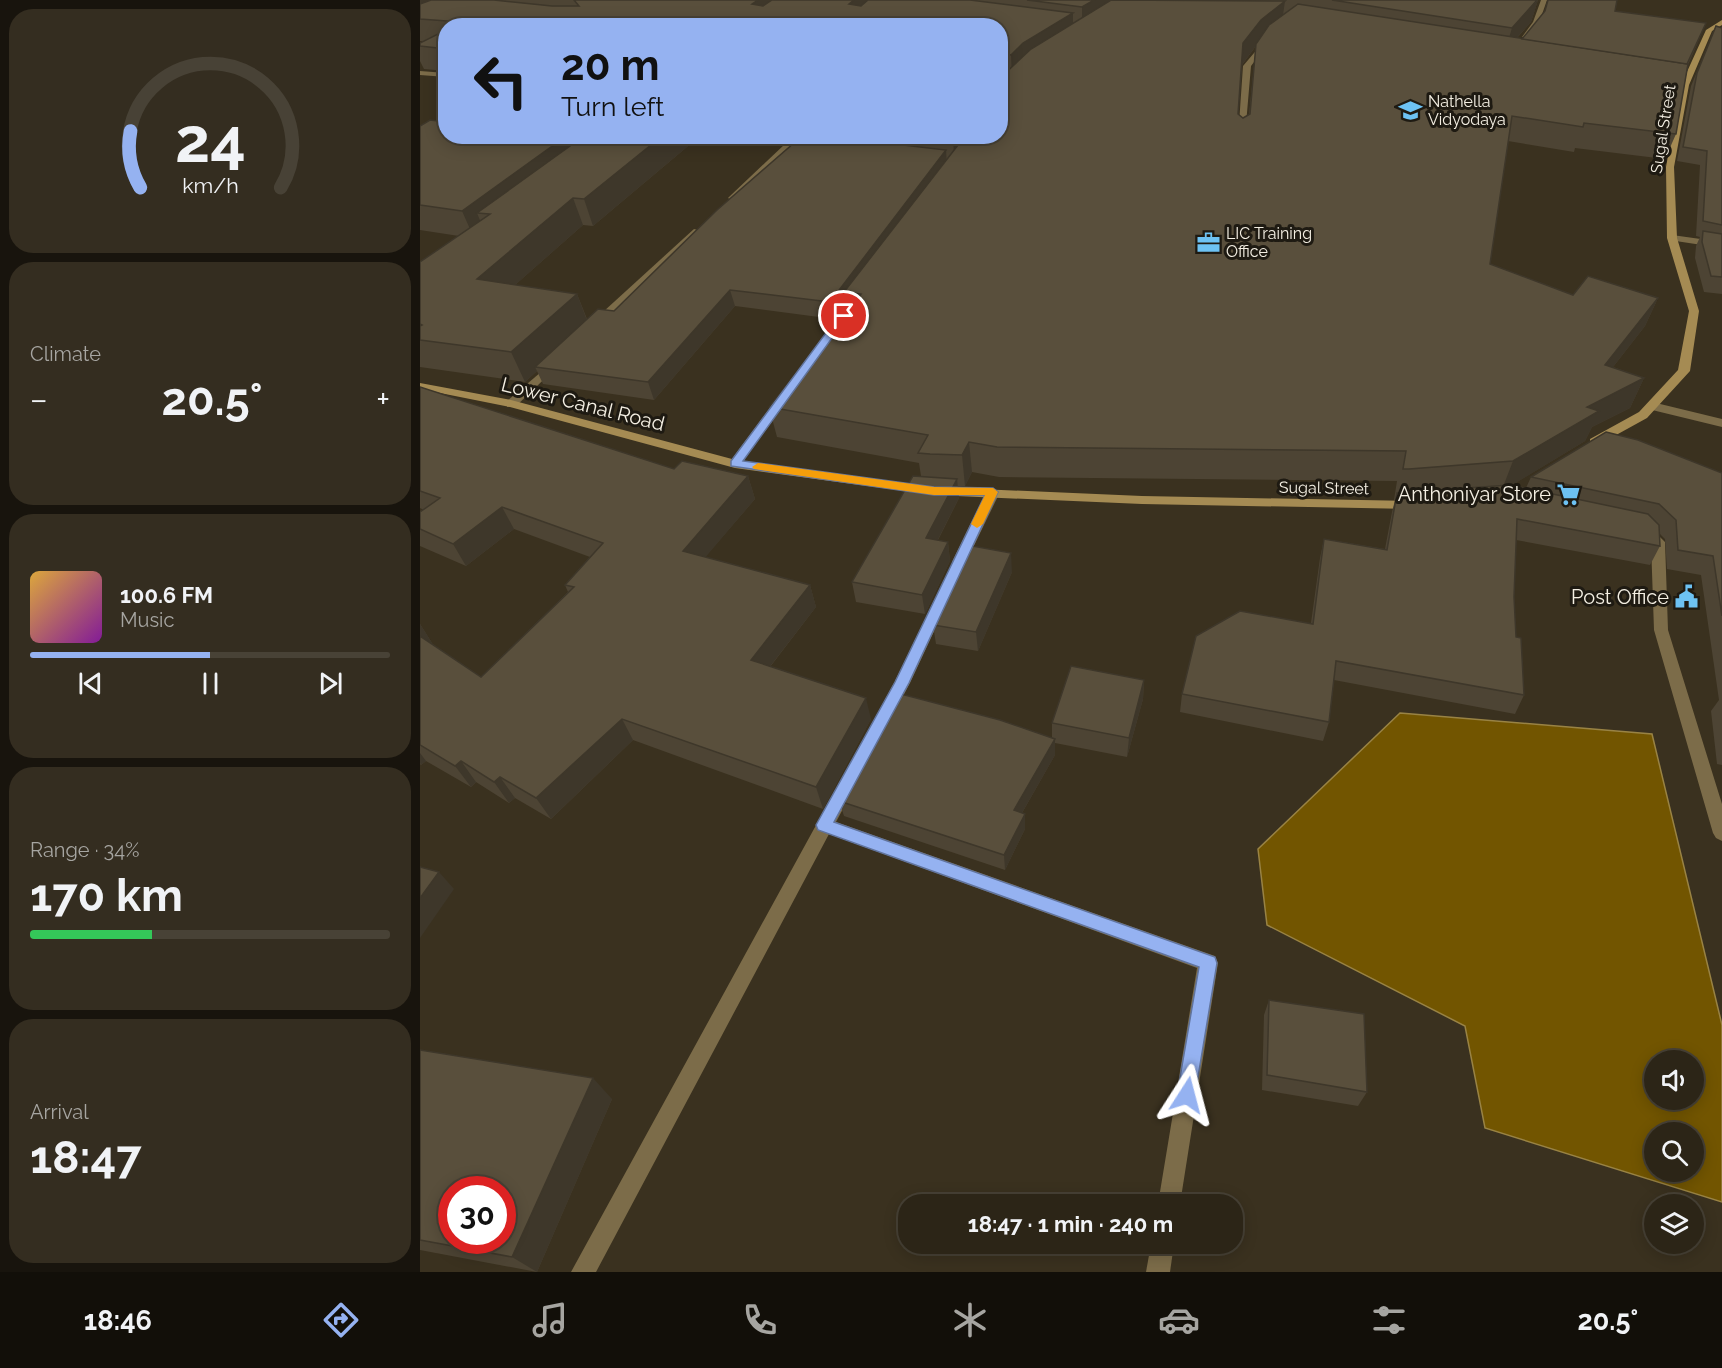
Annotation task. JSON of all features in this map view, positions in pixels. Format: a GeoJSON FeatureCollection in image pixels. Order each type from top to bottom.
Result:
{"type":"FeatureCollection","features":[{"type":"Feature","properties":{"kind":"street"},"geometry":{"type":"LineString","coordinates":[[1521,40],[1536,23],[1544,0]]}},
{"type":"Feature","properties":{"kind":"street","name":"Sugal Street"},"geometry":{"type":"LineString","coordinates":[[1616,448],[1589,446],[1642,416],[1684,371],[1694,311],[1672,238],[1670,167],[1679,84],[1712,32],[1722,21]]}},
{"type":"Feature","properties":{"kind":"street"},"geometry":{"type":"LineString","coordinates":[[1241,139],[1247,66],[1262,45],[1278,33]]}},
{"type":"Feature","properties":{"kind":"street"},"geometry":{"type":"LineString","coordinates":[[420,73],[438,74]]}},
{"type":"Feature","properties":{"kind":"street"},"geometry":{"type":"LineString","coordinates":[[722,208],[795,144]]}},
{"type":"Feature","properties":{"kind":"street"},"geometry":{"type":"LineString","coordinates":[[590,330],[704,224]]}},
{"type":"Feature","properties":{"kind":"street"},"geometry":{"type":"LineString","coordinates":[[1672,238],[1722,245]]}},
{"type":"Feature","properties":{"kind":"street"},"geometry":{"type":"LineString","coordinates":[[511,404],[564,355]]}},
{"type":"Feature","properties":{"kind":"street","name":"Lower Canal Road"},"geometry":{"type":"LineString","coordinates":[[420,386],[511,404],[735,464]]}},
{"type":"Feature","properties":{"kind":"street"},"geometry":{"type":"LineString","coordinates":[[735,464],[791,387]]}},
{"type":"Feature","properties":{"kind":"street"},"geometry":{"type":"LineString","coordinates":[[1652,406],[1722,423]]}},
{"type":"Feature","properties":{"kind":"street","name":"Sugal Street"},"geometry":{"type":"LineString","coordinates":[[735,464],[934,491],[1142,500],[1423,505]]}},
{"type":"Feature","properties":{"kind":"street"},"geometry":{"type":"LineString","coordinates":[[583,1272],[902,683],[993,492]]}},
{"type":"Feature","properties":{"kind":"street"},"geometry":{"type":"LineString","coordinates":[[1631,526],[1643,528],[1658,542],[1662,630],[1722,833]]}},
{"type":"Feature","properties":{"kind":"street"},"geometry":{"type":"LineString","coordinates":[[824,825],[1208,963],[1171,1194]]}},
{"type":"Feature","properties":{"kind":"street"},"geometry":{"type":"LineString","coordinates":[[1158,1272],[1161,1254]]}},
{"type":"Feature","properties":{"kind":"shaded area"},"geometry":{"type":"Polygon","coordinates":[[[1400,713],[1652,734],[1722,1025],[1722,1202],[1704,1196],[1704,1194],[1696,1194],[1658,1182],[1704,1182],[1704,1122],[1644,1122],[1644,1178],[1485,1128],[1465,1026],[1267,925],[1258,849],[1400,713]]]}},
{"type":"Feature","properties":{"kind":"building"},"geometry":{"type":"Polygon","coordinates":[[[431,0],[494,0],[552,6],[579,6],[574,0],[758,0],[752,4],[763,6],[772,0],[854,0],[849,4],[861,6],[868,0],[970,0],[1073,13],[1023,43],[1011,55],[1008,54],[1008,18],[438,18],[438,20],[420,19],[420,4],[431,0]]]}},
{"type":"Feature","properties":{"kind":"building"},"geometry":{"type":"Polygon","coordinates":[[[1027,0],[1094,0],[1082,7],[1027,0]]]}},
{"type":"Feature","properties":{"kind":"building","name":"LIC Training Office"},"geometry":{"type":"Polygon","coordinates":[[[1111,0],[1285,1],[1261,20],[1243,43],[1238,114],[1243,118],[1250,114],[1256,44],[1269,25],[1298,4],[1688,64],[1676,134],[1584,123],[1583,127],[1512,116],[1490,264],[1573,295],[1588,276],[1658,298],[1605,365],[1644,378],[1587,407],[1599,411],[1513,461],[1409,469],[1403,469],[1406,451],[997,447],[969,442],[962,455],[918,453],[928,435],[769,407],[861,294],[844,292],[959,144],[1008,144],[1008,71],[1031,49],[1111,0]]]}},
{"type":"Feature","properties":{"kind":"building"},"geometry":{"type":"Polygon","coordinates":[[[1332,0],[1537,0],[1512,28],[1332,0]]]}},
{"type":"Feature","properties":{"kind":"building"},"geometry":{"type":"Polygon","coordinates":[[[1548,0],[1617,0],[1615,11],[1706,23],[1687,64],[1522,39],[1545,11],[1548,0]]]}},
{"type":"Feature","properties":{"kind":"building"},"geometry":{"type":"Polygon","coordinates":[[[1716,26],[1722,28],[1722,225],[1703,221],[1707,151],[1683,147],[1697,73],[1716,26]]]}},
{"type":"Feature","properties":{"kind":"building"},"geometry":{"type":"Polygon","coordinates":[[[438,34],[438,48],[420,46],[420,43],[438,34]]]}},
{"type":"Feature","properties":{"kind":"building"},"geometry":{"type":"Polygon","coordinates":[[[430,120],[438,121],[438,144],[555,144],[462,211],[420,205],[420,126],[430,120]]]}},
{"type":"Feature","properties":{"kind":"building"},"geometry":{"type":"Polygon","coordinates":[[[573,144],[652,144],[584,199],[573,198],[477,279],[577,294],[511,352],[420,340],[420,326],[422,325],[420,324],[420,262],[490,214],[477,213],[573,144]]]}},
{"type":"Feature","properties":{"kind":"building"},"geometry":{"type":"Polygon","coordinates":[[[793,144],[895,144],[946,150],[830,302],[730,290],[648,382],[535,367],[598,309],[614,311],[717,210],[793,144]]]}},
{"type":"Feature","properties":{"kind":"building"},"geometry":{"type":"Polygon","coordinates":[[[1703,231],[1722,234],[1722,277],[1711,276],[1702,242],[1703,231]]]}},
{"type":"Feature","properties":{"kind":"building"},"geometry":{"type":"Polygon","coordinates":[[[420,387],[674,469],[682,461],[748,476],[683,551],[810,585],[751,660],[866,698],[816,787],[622,719],[536,798],[500,777],[494,782],[461,761],[455,766],[420,745],[420,636],[481,677],[574,587],[565,585],[603,543],[502,507],[453,544],[420,529],[420,512],[440,498],[420,491],[420,387]]]}},
{"type":"Feature","properties":{"kind":"building"},"geometry":{"type":"Polygon","coordinates":[[[1606,432],[1638,440],[1722,473],[1722,616],[1713,556],[1678,550],[1676,520],[1659,504],[1531,477],[1606,432]]]}},
{"type":"Feature","properties":{"kind":"building"},"geometry":{"type":"Polygon","coordinates":[[[913,476],[957,479],[926,538],[948,542],[922,595],[852,582],[913,476]]]}},
{"type":"Feature","properties":{"kind":"building"},"geometry":{"type":"Polygon","coordinates":[[[1510,485],[1648,514],[1659,525],[1660,546],[1517,519],[1514,597],[1516,637],[1521,638],[1524,695],[1336,661],[1329,722],[1182,694],[1196,636],[1240,611],[1313,624],[1324,539],[1387,550],[1397,493],[1510,485]]]}},
{"type":"Feature","properties":{"kind":"building"},"geometry":{"type":"Polygon","coordinates":[[[967,545],[1011,553],[976,632],[933,625],[945,600],[941,599],[967,545]]]}},
{"type":"Feature","properties":{"kind":"building"},"geometry":{"type":"Polygon","coordinates":[[[1071,666],[1144,680],[1129,738],[1052,723],[1071,666]]]}},
{"type":"Feature","properties":{"kind":"building"},"geometry":{"type":"Polygon","coordinates":[[[901,694],[1000,720],[1055,739],[1014,810],[1025,814],[1004,855],[839,801],[887,710],[891,711],[901,694]]]}},
{"type":"Feature","properties":{"kind":"building"},"geometry":{"type":"Polygon","coordinates":[[[420,867],[439,872],[420,898],[420,867]]]}},
{"type":"Feature","properties":{"kind":"building"},"geometry":{"type":"Polygon","coordinates":[[[1269,1000],[1364,1014],[1367,1092],[1267,1075],[1269,1000]]]}},
{"type":"Feature","properties":{"kind":"building"},"geometry":{"type":"Polygon","coordinates":[[[420,1050],[593,1078],[516,1248],[516,1176],[438,1176],[438,1243],[420,1240],[420,1050]]]}},
{"type":"Feature","properties":{"kind":"building"},"geometry":{"type":"Polygon","coordinates":[[[496,1254],[513,1254],[512,1257],[496,1254]]]}},
{"type":"Feature","properties":{"kind":"slow traffic"},"geometry":{"type":"LineString","coordinates":[[758,467],[934,491],[993,492],[977,524]]}},
{"type":"Feature","properties":{"kind":"place","name":"Nathella Vidyodaya"},"geometry":{"type":"Point","coordinates":[1410,110]}},
{"type":"Feature","properties":{"kind":"place","name":"LIC Training Office"},"geometry":{"type":"Point","coordinates":[1208,242]}},
{"type":"Feature","properties":{"kind":"place","name":"Anthoniyar Store"},"geometry":{"type":"Point","coordinates":[1569,494]}},
{"type":"Feature","properties":{"kind":"place","name":"Post Office"},"geometry":{"type":"Point","coordinates":[1687,597]}},
{"type":"Feature","properties":{"kind":"route"},"geometry":{"type":"LineString","coordinates":[[844,316],[735,464],[934,491],[993,492],[902,683],[824,825],[1208,963],[1187,1095]]}}]}
